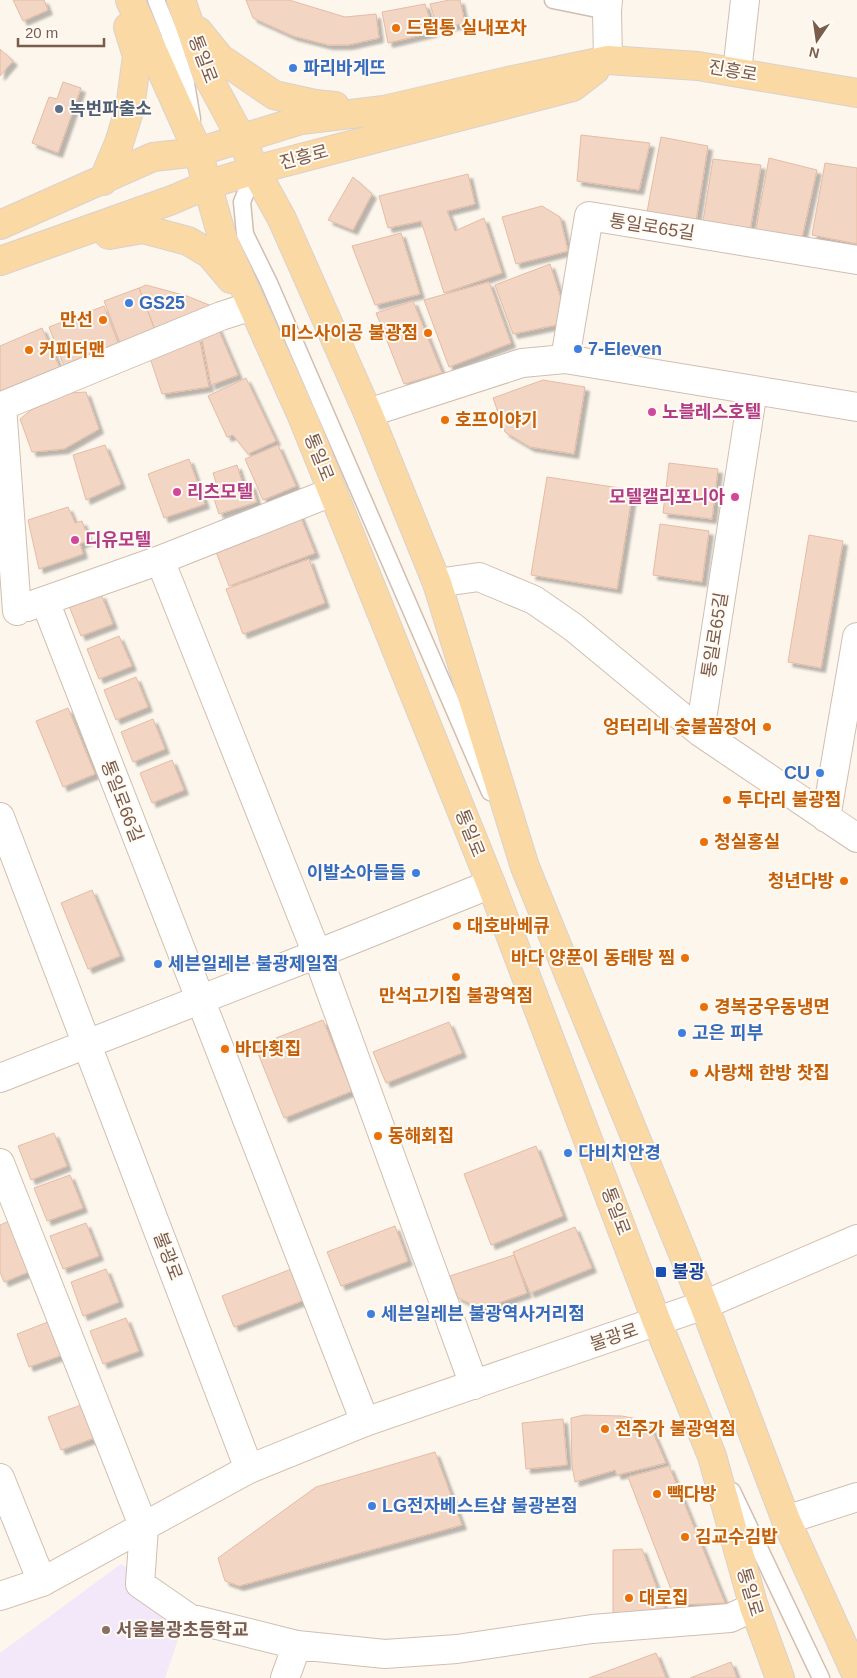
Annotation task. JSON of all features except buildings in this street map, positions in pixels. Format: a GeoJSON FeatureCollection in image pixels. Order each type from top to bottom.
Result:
{"type":"FeatureCollection","features":[{"type":"Feature","properties":{"kind":"main road"},"geometry":{"type":"LineString","coordinates":[[103,180],[119,143],[130,108],[137,56],[118,0]]}},
{"type":"Feature","properties":{"kind":"main road","name":"통일로"},"geometry":{"type":"LineString","coordinates":[[130,0],[198,152],[223,240],[302,416],[491,884],[657,1322],[712,1456],[754,1608],[780,1678]]}},
{"type":"Feature","properties":{"kind":"main road"},"geometry":{"type":"LineString","coordinates":[[184,9],[220,58],[274,95],[315,104],[384,110]]}},
{"type":"Feature","properties":{"kind":"main road","name":"통일로"},"geometry":{"type":"LineString","coordinates":[[184,9],[207,75],[282,219],[368,413],[437,583],[525,866],[704,1305],[786,1520],[852,1669]]}},
{"type":"Feature","properties":{"kind":"main road","name":"진흥로"},"geometry":{"type":"LineString","coordinates":[[0,224],[153,157],[198,152],[301,120],[384,110],[608,60],[698,66],[857,93]]}},
{"type":"Feature","properties":{"kind":"main road","name":"진흥로"},"geometry":{"type":"LineString","coordinates":[[4,259],[172,200],[207,185],[256,170],[573,86],[608,60]]}},
{"type":"Feature","properties":{"kind":"main road"},"geometry":{"type":"LineString","coordinates":[[4,259],[57,254],[97,237],[143,229],[188,241],[210,254],[252,306]]}},
{"type":"Feature","properties":{"kind":"street"},"geometry":{"type":"LineString","coordinates":[[737,72],[745,0]]}},
{"type":"Feature","properties":{"kind":"street"},"geometry":{"type":"LineString","coordinates":[[608,6],[608,60]]}},
{"type":"Feature","properties":{"kind":"street","name":"통일로65길"},"geometry":{"type":"LineString","coordinates":[[564,359],[590,216],[857,260]]}},
{"type":"Feature","properties":{"kind":"street"},"geometry":{"type":"LineString","coordinates":[[252,306],[221,316],[2,406],[8,614],[160,560],[332,492]]}},
{"type":"Feature","properties":{"kind":"street"},"geometry":{"type":"LineString","coordinates":[[368,413],[522,363],[564,359],[857,407]]}},
{"type":"Feature","properties":{"kind":"street","name":"통일로65길"},"geometry":{"type":"LineString","coordinates":[[700,732],[753,390]]}},
{"type":"Feature","properties":{"kind":"street"},"geometry":{"type":"LineString","coordinates":[[160,560],[317,954],[474,1385]]}},
{"type":"Feature","properties":{"kind":"street"},"geometry":{"type":"LineString","coordinates":[[437,583],[479,577],[534,600],[574,627],[700,732],[857,838]]}},
{"type":"Feature","properties":{"kind":"street","name":"통일로66길"},"geometry":{"type":"LineString","coordinates":[[45,601],[199,1000]]}},
{"type":"Feature","properties":{"kind":"street"},"geometry":{"type":"LineString","coordinates":[[826,818],[857,637]]}},
{"type":"Feature","properties":{"kind":"street"},"geometry":{"type":"LineString","coordinates":[[0,817],[86,1043]]}},
{"type":"Feature","properties":{"kind":"street"},"geometry":{"type":"LineString","coordinates":[[0,1078],[491,884]]}},
{"type":"Feature","properties":{"kind":"street"},"geometry":{"type":"LineString","coordinates":[[199,1000],[365,1422]]}},
{"type":"Feature","properties":{"kind":"street","name":"불광로"},"geometry":{"type":"LineString","coordinates":[[86,1043],[249,1469]]}},
{"type":"Feature","properties":{"kind":"street"},"geometry":{"type":"LineString","coordinates":[[0,1163],[144,1528],[140,1584],[189,1618],[297,1645],[385,1654],[458,1650],[592,1629],[730,1618],[754,1608]]}},
{"type":"Feature","properties":{"kind":"street","name":"불광로"},"geometry":{"type":"LineString","coordinates":[[0,1596],[42,1582],[249,1469],[365,1422],[704,1305],[857,1239]]}},
{"type":"Feature","properties":{"kind":"street"},"geometry":{"type":"LineString","coordinates":[[0,1478],[42,1582]]}},
{"type":"Feature","properties":{"kind":"street"},"geometry":{"type":"LineString","coordinates":[[786,1520],[857,1497]]}},
{"type":"Feature","properties":{"kind":"street"},"geometry":{"type":"LineString","coordinates":[[285,1678],[297,1645]]}},
{"type":"Feature","properties":{"kind":"lane"},"geometry":{"type":"LineString","coordinates":[[156,0],[186,83],[198,152]]}},
{"type":"Feature","properties":{"kind":"lane"},"geometry":{"type":"LineString","coordinates":[[553,0],[608,6]]}},
{"type":"Feature","properties":{"kind":"lane"},"geometry":{"type":"LineString","coordinates":[[256,170],[242,202],[245,234],[269,283],[474,756],[525,866]]}},
{"type":"Feature","properties":{"kind":"lane"},"geometry":{"type":"LineString","coordinates":[[712,1456],[735,1497],[821,1678]]}},
{"type":"Feature","properties":{"kind":"shaded area","name":"서울불광초등학교"},"geometry":{"type":"Polygon","coordinates":[[[121,1564],[189,1607],[165,1678],[0,1678],[0,1653],[121,1564]]]}},
{"type":"Feature","properties":{"kind":"place","name":"드럼통 실내포차"},"geometry":{"type":"Point","coordinates":[396,28]}},
{"type":"Feature","properties":{"kind":"place","name":"파리바게뜨"},"geometry":{"type":"Point","coordinates":[293,68]}},
{"type":"Feature","properties":{"kind":"place","name":"녹번파출소"},"geometry":{"type":"Point","coordinates":[59,109]}},
{"type":"Feature","properties":{"kind":"place","name":"GS25"},"geometry":{"type":"Point","coordinates":[129,303]}},
{"type":"Feature","properties":{"kind":"place","name":"만선"},"geometry":{"type":"Point","coordinates":[103,320]}},
{"type":"Feature","properties":{"kind":"place","name":"미스사이공 불광점"},"geometry":{"type":"Point","coordinates":[428,333]}},
{"type":"Feature","properties":{"kind":"place","name":"7-Eleven"},"geometry":{"type":"Point","coordinates":[578,349]}},
{"type":"Feature","properties":{"kind":"place","name":"커피더맨"},"geometry":{"type":"Point","coordinates":[29,350]}},
{"type":"Feature","properties":{"kind":"place","name":"노블레스호텔"},"geometry":{"type":"Point","coordinates":[652,412]}},
{"type":"Feature","properties":{"kind":"place","name":"호프이야기"},"geometry":{"type":"Point","coordinates":[445,420]}},
{"type":"Feature","properties":{"kind":"place","name":"리츠모텔"},"geometry":{"type":"Point","coordinates":[177,492]}},
{"type":"Feature","properties":{"kind":"place","name":"모텔캘리포니아"},"geometry":{"type":"Point","coordinates":[735,497]}},
{"type":"Feature","properties":{"kind":"place","name":"디유모텔"},"geometry":{"type":"Point","coordinates":[75,540]}},
{"type":"Feature","properties":{"kind":"place","name":"엉터리네 숯불꼼장어"},"geometry":{"type":"Point","coordinates":[767,727]}},
{"type":"Feature","properties":{"kind":"place","name":"CU"},"geometry":{"type":"Point","coordinates":[820,773]}},
{"type":"Feature","properties":{"kind":"place","name":"투다리 불광점"},"geometry":{"type":"Point","coordinates":[727,800]}},
{"type":"Feature","properties":{"kind":"place","name":"청실홍실"},"geometry":{"type":"Point","coordinates":[704,842]}},
{"type":"Feature","properties":{"kind":"place","name":"이발소아들들"},"geometry":{"type":"Point","coordinates":[416,873]}},
{"type":"Feature","properties":{"kind":"place","name":"청년다방"},"geometry":{"type":"Point","coordinates":[844,881]}},
{"type":"Feature","properties":{"kind":"place","name":"대호바베큐"},"geometry":{"type":"Point","coordinates":[457,926]}},
{"type":"Feature","properties":{"kind":"place","name":"바다 양푼이 동태탕 찜"},"geometry":{"type":"Point","coordinates":[685,958]}},
{"type":"Feature","properties":{"kind":"place","name":"세븐일레븐 불광제일점"},"geometry":{"type":"Point","coordinates":[158,964]}},
{"type":"Feature","properties":{"kind":"place","name":"만석고기집 불광역점"},"geometry":{"type":"Point","coordinates":[456,977]}},
{"type":"Feature","properties":{"kind":"place","name":"경복궁우동냉면"},"geometry":{"type":"Point","coordinates":[704,1007]}},
{"type":"Feature","properties":{"kind":"place","name":"고은 피부"},"geometry":{"type":"Point","coordinates":[682,1033]}},
{"type":"Feature","properties":{"kind":"place","name":"바다횟집"},"geometry":{"type":"Point","coordinates":[225,1049]}},
{"type":"Feature","properties":{"kind":"place","name":"사랑채 한방 찻집"},"geometry":{"type":"Point","coordinates":[694,1073]}},
{"type":"Feature","properties":{"kind":"place","name":"동해회집"},"geometry":{"type":"Point","coordinates":[378,1136]}},
{"type":"Feature","properties":{"kind":"place","name":"다비치안경"},"geometry":{"type":"Point","coordinates":[568,1153]}},
{"type":"Feature","properties":{"kind":"place","name":"불광"},"geometry":{"type":"Point","coordinates":[661,1272]}},
{"type":"Feature","properties":{"kind":"place","name":"세븐일레븐 불광역사거리점"},"geometry":{"type":"Point","coordinates":[371,1314]}},
{"type":"Feature","properties":{"kind":"place","name":"전주가 불광역점"},"geometry":{"type":"Point","coordinates":[605,1429]}},
{"type":"Feature","properties":{"kind":"place","name":"빽다방"},"geometry":{"type":"Point","coordinates":[657,1494]}},
{"type":"Feature","properties":{"kind":"place","name":"LG전자베스트샵 불광본점"},"geometry":{"type":"Point","coordinates":[372,1506]}},
{"type":"Feature","properties":{"kind":"place","name":"김교수김밥"},"geometry":{"type":"Point","coordinates":[685,1537]}},
{"type":"Feature","properties":{"kind":"place","name":"대로집"},"geometry":{"type":"Point","coordinates":[629,1598]}},
{"type":"Feature","properties":{"kind":"place","name":"서울불광초등학교"},"geometry":{"type":"Point","coordinates":[106,1630]}}]}
